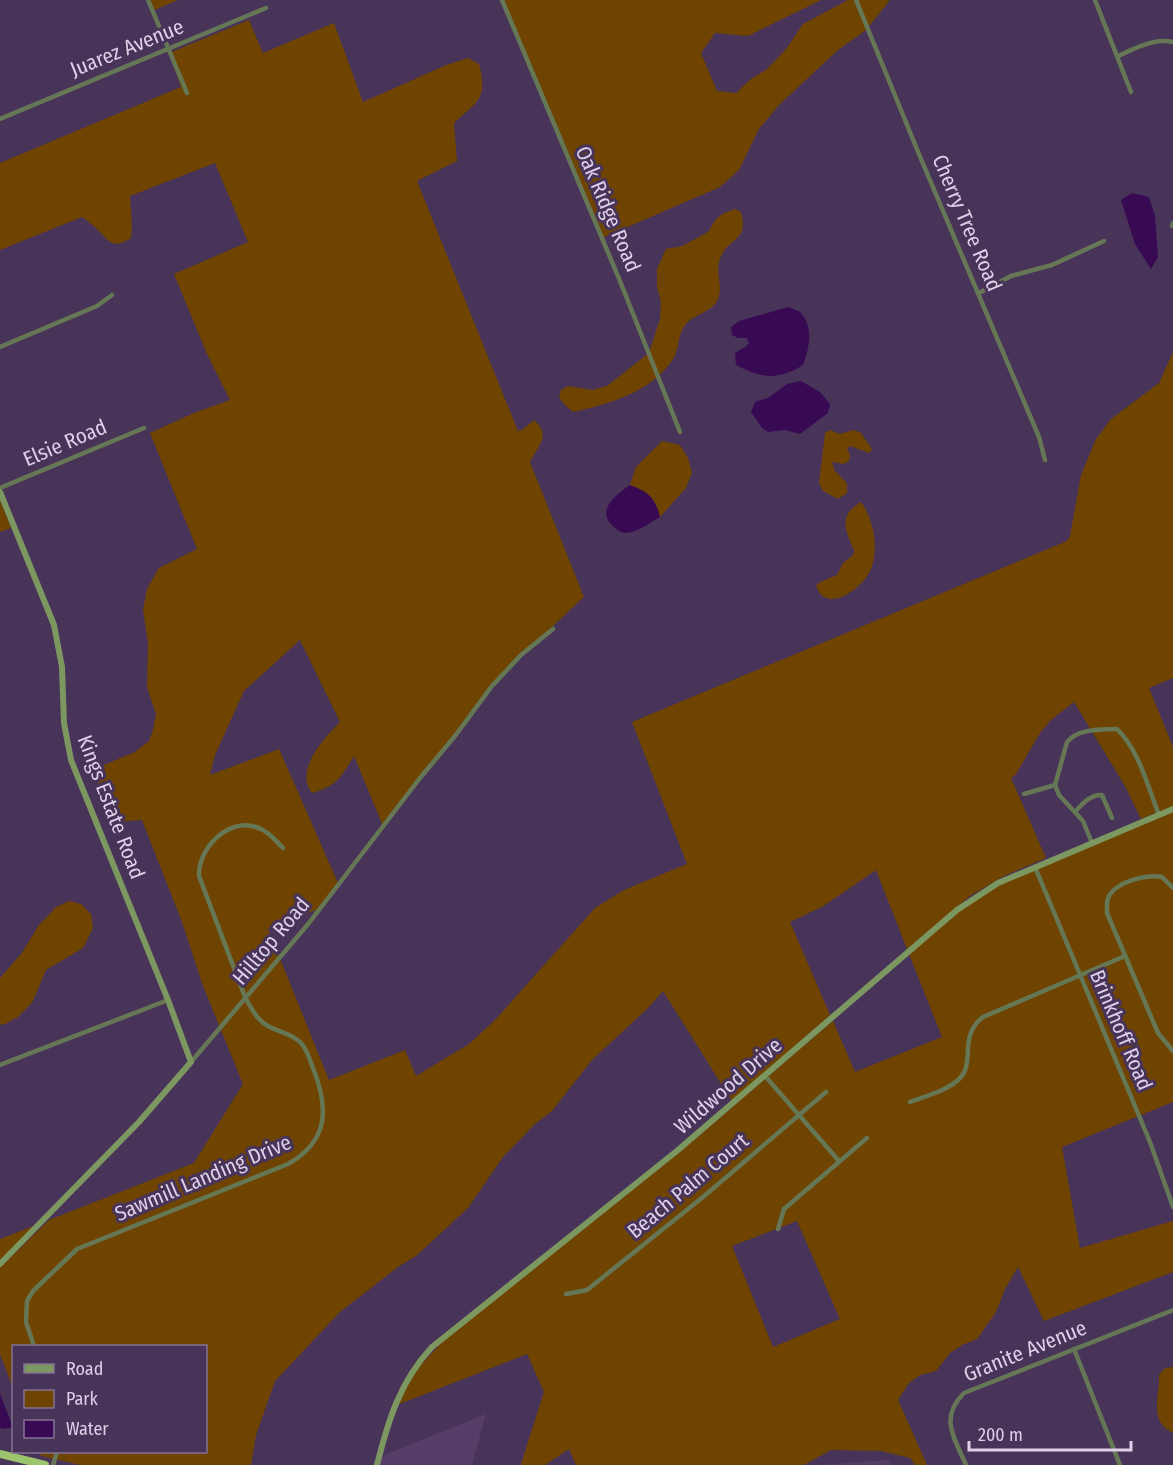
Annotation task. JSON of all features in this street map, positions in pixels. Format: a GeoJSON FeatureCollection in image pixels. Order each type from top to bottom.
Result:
{"type":"FeatureCollection","features":[{"type":"Feature","properties":{"kind":"highway"},"geometry":{"type":"LineString","coordinates":[[0,1454],[45,1465]]}},
{"type":"Feature","properties":{"kind":"street"},"geometry":{"type":"LineString","coordinates":[[148,0],[187,93]]}},
{"type":"Feature","properties":{"kind":"street","name":"Oak Ridge Road"},"geometry":{"type":"LineString","coordinates":[[502,0],[620,281],[680,432]]}},
{"type":"Feature","properties":{"kind":"street","name":"Cherry Tree Road"},"geometry":{"type":"LineString","coordinates":[[856,0],[1039,437],[1045,460]]}},
{"type":"Feature","properties":{"kind":"street"},"geometry":{"type":"LineString","coordinates":[[1095,0],[1131,92]]}},
{"type":"Feature","properties":{"kind":"street","name":"Juarez Avenue"},"geometry":{"type":"LineString","coordinates":[[0,118],[266,8]]}},
{"type":"Feature","properties":{"kind":"street"},"geometry":{"type":"LineString","coordinates":[[1118,56],[1151,42],[1164,40],[1173,42]]}},
{"type":"Feature","properties":{"kind":"street"},"geometry":{"type":"LineString","coordinates":[[979,293],[1011,276],[1052,265],[1104,241]]}},
{"type":"Feature","properties":{"kind":"street"},"geometry":{"type":"LineString","coordinates":[[0,347],[97,306],[112,295]]}},
{"type":"Feature","properties":{"kind":"street","name":"Elsie Road"},"geometry":{"type":"LineString","coordinates":[[0,490],[144,428]]}},
{"type":"Feature","properties":{"kind":"street","name":"Kings Estate Road"},"geometry":{"type":"LineString","coordinates":[[0,490],[54,626],[62,667],[65,736],[71,760],[191,1062]]}},
{"type":"Feature","properties":{"kind":"street","name":"Hilltop Road"},"geometry":{"type":"LineString","coordinates":[[0,1264],[139,1122],[309,923],[492,686],[521,655],[553,629]]}},
{"type":"Feature","properties":{"kind":"street"},"geometry":{"type":"LineString","coordinates":[[1092,843],[1083,821],[1059,795],[1055,785],[1067,742],[1071,737],[1085,731],[1118,729],[1127,739],[1140,762],[1159,815]]}},
{"type":"Feature","properties":{"kind":"street"},"geometry":{"type":"LineString","coordinates":[[1024,794],[1055,785]]}},
{"type":"Feature","properties":{"kind":"street"},"geometry":{"type":"LineString","coordinates":[[1075,812],[1085,802],[1097,795],[1102,795],[1112,818]]}},
{"type":"Feature","properties":{"kind":"street","name":"Wildwood Drive"},"geometry":{"type":"LineString","coordinates":[[377,1465],[393,1408],[411,1374],[432,1347],[678,1150],[957,910],[988,888],[1173,809]]}},
{"type":"Feature","properties":{"kind":"street"},"geometry":{"type":"LineString","coordinates":[[245,997],[200,883],[199,868],[206,851],[221,833],[234,827],[248,825],[262,829],[283,848]]}},
{"type":"Feature","properties":{"kind":"street","name":"Brinkhoff Road"},"geometry":{"type":"LineString","coordinates":[[1035,867],[1150,1142],[1173,1207]]}},
{"type":"Feature","properties":{"kind":"street"},"geometry":{"type":"LineString","coordinates":[[1173,888],[1162,877],[1145,876],[1118,887],[1110,894],[1107,903],[1107,913],[1158,1033],[1173,1051]]}},
{"type":"Feature","properties":{"kind":"street"},"geometry":{"type":"LineString","coordinates":[[910,1102],[952,1084],[964,1075],[967,1066],[968,1036],[972,1028],[983,1017],[1125,956]]}},
{"type":"Feature","properties":{"kind":"street","name":"Sawmill Landing Drive"},"geometry":{"type":"LineString","coordinates":[[33,1345],[26,1322],[27,1301],[33,1291],[77,1249],[288,1164],[307,1151],[316,1139],[324,1115],[324,1102],[321,1089],[302,1044],[294,1037],[262,1023],[255,1016],[245,997]]}},
{"type":"Feature","properties":{"kind":"street"},"geometry":{"type":"LineString","coordinates":[[0,1065],[168,1000]]}},
{"type":"Feature","properties":{"kind":"street"},"geometry":{"type":"LineString","coordinates":[[765,1076],[839,1161]]}},
{"type":"Feature","properties":{"kind":"street","name":"Beach Palm Court"},"geometry":{"type":"LineString","coordinates":[[566,1294],[587,1290],[703,1197],[826,1092]]}},
{"type":"Feature","properties":{"kind":"street"},"geometry":{"type":"LineString","coordinates":[[778,1229],[784,1209],[867,1138]]}},
{"type":"Feature","properties":{"kind":"street","name":"Granite Avenue"},"geometry":{"type":"LineString","coordinates":[[966,1465],[951,1431],[949,1419],[957,1399],[969,1390],[1173,1310]]}},
{"type":"Feature","properties":{"kind":"street"},"geometry":{"type":"LineString","coordinates":[[1074,1349],[1120,1465]]}},
{"type":"Feature","properties":{"kind":"shaded area"},"geometry":{"type":"Polygon","coordinates":[[[486,1414],[472,1465],[380,1465],[382,1456],[486,1414]]]}},
{"type":"Feature","properties":{"kind":"shaded area"},"geometry":{"type":"Polygon","coordinates":[[[888,1460],[892,1465],[817,1465],[888,1460]]]}},
{"type":"Feature","properties":{"kind":"green space"},"geometry":{"type":"Polygon","coordinates":[[[147,0],[178,0],[152,11],[147,0]]]}},
{"type":"Feature","properties":{"kind":"green space"},"geometry":{"type":"Polygon","coordinates":[[[504,0],[821,0],[748,36],[715,33],[701,53],[717,91],[736,93],[751,79],[767,69],[786,49],[803,24],[848,0],[890,0],[866,30],[838,50],[779,105],[759,129],[739,170],[720,187],[602,238],[504,0]]]}},
{"type":"Feature","properties":{"kind":"green space"},"geometry":{"type":"Polygon","coordinates":[[[249,20],[263,53],[334,23],[363,102],[444,66],[468,58],[479,64],[482,85],[479,98],[454,123],[457,161],[417,181],[518,431],[534,420],[542,431],[542,441],[530,462],[584,597],[497,678],[465,723],[383,826],[354,756],[342,775],[333,784],[312,793],[307,784],[307,774],[313,755],[340,722],[300,640],[244,691],[215,755],[210,775],[279,749],[338,883],[318,909],[268,929],[329,1080],[405,1050],[416,1076],[469,1044],[495,1020],[595,908],[624,890],[687,864],[632,722],[1067,541],[1070,536],[1081,475],[1096,439],[1111,419],[1159,383],[1173,352],[1173,678],[1149,688],[1173,747],[1173,806],[1141,819],[1125,786],[1074,702],[1051,720],[1040,733],[1016,774],[1011,778],[1046,858],[1004,876],[970,896],[907,949],[876,870],[822,907],[790,922],[830,1015],[732,1101],[663,991],[592,1060],[552,1111],[535,1124],[503,1157],[468,1208],[416,1256],[398,1267],[340,1312],[275,1381],[256,1435],[251,1465],[81,1465],[41,1456],[40,1453],[207,1453],[207,1345],[12,1345],[12,1385],[0,1354],[0,1268],[49,1220],[194,1163],[243,1084],[203,986],[182,922],[142,820],[117,822],[109,815],[96,775],[104,765],[135,752],[149,741],[156,714],[147,687],[148,643],[143,610],[147,589],[159,568],[197,549],[150,433],[230,400],[207,354],[174,274],[248,242],[215,163],[130,196],[131,238],[125,241],[116,244],[109,241],[82,217],[0,250],[0,163],[181,87],[169,53],[249,20]]]}},
{"type":"Feature","properties":{"kind":"green space"},"geometry":{"type":"Polygon","coordinates":[[[735,209],[741,212],[742,230],[740,235],[726,248],[719,262],[718,299],[712,307],[686,324],[681,332],[673,359],[654,380],[629,395],[573,412],[559,397],[561,390],[568,386],[592,390],[607,386],[649,353],[660,319],[661,302],[657,287],[657,269],[666,249],[682,246],[708,232],[716,219],[735,209]]]}},
{"type":"Feature","properties":{"kind":"green space"},"geometry":{"type":"Polygon","coordinates":[[[830,430],[840,434],[854,430],[861,433],[872,449],[869,453],[850,446],[847,449],[850,455],[849,461],[844,464],[832,462],[835,471],[847,483],[847,493],[838,499],[823,491],[819,483],[825,433],[830,430]]]}},
{"type":"Feature","properties":{"kind":"green space"},"geometry":{"type":"Polygon","coordinates":[[[662,441],[680,445],[688,458],[692,473],[686,488],[660,517],[650,496],[630,485],[636,467],[662,441]]]}},
{"type":"Feature","properties":{"kind":"green space"},"geometry":{"type":"Polygon","coordinates":[[[0,500],[11,528],[0,532],[0,500]]]}},
{"type":"Feature","properties":{"kind":"green space"},"geometry":{"type":"Polygon","coordinates":[[[861,502],[874,534],[875,552],[871,569],[853,590],[836,599],[828,599],[821,595],[816,586],[837,575],[843,563],[853,555],[854,550],[846,529],[846,518],[849,512],[861,502]]]}},
{"type":"Feature","properties":{"kind":"green space"},"geometry":{"type":"Polygon","coordinates":[[[1173,812],[1173,1102],[1062,1147],[1080,1248],[1173,1221],[1173,1272],[1044,1321],[1018,1267],[1005,1289],[996,1312],[977,1339],[950,1353],[936,1371],[920,1375],[909,1383],[898,1400],[927,1465],[915,1465],[910,1458],[881,1451],[831,1450],[804,1465],[576,1465],[569,1449],[545,1465],[522,1465],[544,1392],[527,1354],[397,1405],[418,1368],[446,1338],[680,1152],[833,1021],[855,1072],[942,1037],[909,954],[958,912],[1006,881],[1173,812]],[[797,1221],[732,1246],[773,1347],[840,1319],[797,1221]]]}},
{"type":"Feature","properties":{"kind":"green space"},"geometry":{"type":"Polygon","coordinates":[[[69,901],[81,904],[91,914],[93,928],[83,948],[46,970],[32,1003],[18,1017],[3,1025],[0,1024],[0,978],[21,954],[39,925],[56,907],[69,901]]]}},
{"type":"Feature","properties":{"kind":"green space"},"geometry":{"type":"Polygon","coordinates":[[[36,1225],[0,1260],[0,1239],[36,1225]]]}},
{"type":"Feature","properties":{"kind":"green space"},"geometry":{"type":"Polygon","coordinates":[[[1173,1367],[1173,1433],[1160,1422],[1157,1407],[1159,1374],[1165,1368],[1173,1367]]]}},
{"type":"Feature","properties":{"kind":"water"},"geometry":{"type":"Polygon","coordinates":[[[1132,193],[1149,197],[1155,216],[1158,257],[1151,269],[1135,244],[1121,200],[1132,193]]]}},
{"type":"Feature","properties":{"kind":"water"},"geometry":{"type":"Polygon","coordinates":[[[788,307],[801,313],[808,325],[808,345],[803,365],[785,374],[769,376],[753,373],[736,365],[735,353],[749,343],[747,338],[732,335],[731,327],[739,321],[788,307]]]}},
{"type":"Feature","properties":{"kind":"water"},"geometry":{"type":"Polygon","coordinates":[[[801,381],[820,392],[830,404],[828,413],[800,434],[785,430],[768,432],[762,428],[751,412],[755,402],[768,398],[787,384],[801,381]]]}},
{"type":"Feature","properties":{"kind":"water"},"geometry":{"type":"Polygon","coordinates":[[[630,485],[650,496],[660,517],[639,529],[625,533],[613,526],[606,514],[614,498],[630,485]]]}},
{"type":"Feature","properties":{"kind":"water"},"geometry":{"type":"Polygon","coordinates":[[[0,1394],[12,1427],[0,1428],[0,1394]]]}}]}
